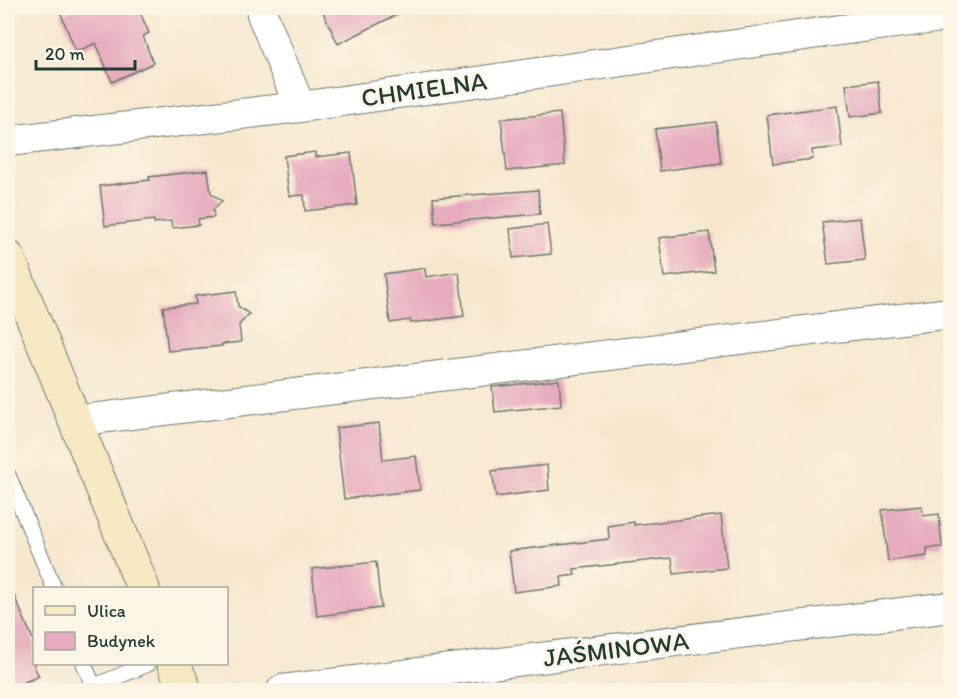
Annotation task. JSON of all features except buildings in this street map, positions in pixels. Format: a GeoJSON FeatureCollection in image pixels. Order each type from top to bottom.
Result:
{"type":"FeatureCollection","features":[{"type":"Feature","properties":{"kind":"street"},"geometry":{"type":"LineString","coordinates":[[262,14],[300,107]]}},
{"type":"Feature","properties":{"kind":"street","name":"CHMIELNA"},"geometry":{"type":"LineString","coordinates":[[8,141],[300,107],[835,19],[951,16]]}},
{"type":"Feature","properties":{"kind":"street"},"geometry":{"type":"LineString","coordinates":[[8,257],[143,587]]}},
{"type":"Feature","properties":{"kind":"street"},"geometry":{"type":"LineString","coordinates":[[75,421],[951,314]]}},
{"type":"Feature","properties":{"kind":"street","name":"JAŚMINOWA"},"geometry":{"type":"LineString","coordinates":[[282,690],[951,607]]}},
{"type":"Feature","properties":{"kind":"street"},"geometry":{"type":"LineString","coordinates":[[175,665],[185,690]]}},
{"type":"Feature","properties":{"kind":"lane"},"geometry":{"type":"LineString","coordinates":[[8,475],[54,587]]}},
{"type":"Feature","properties":{"kind":"lane"},"geometry":{"type":"LineString","coordinates":[[84,665],[89,688],[143,665]]}},
{"type":"Feature","properties":{"kind":"waterway"},"geometry":{"type":"LineString","coordinates":[[8,12],[14,8]]}}]}
